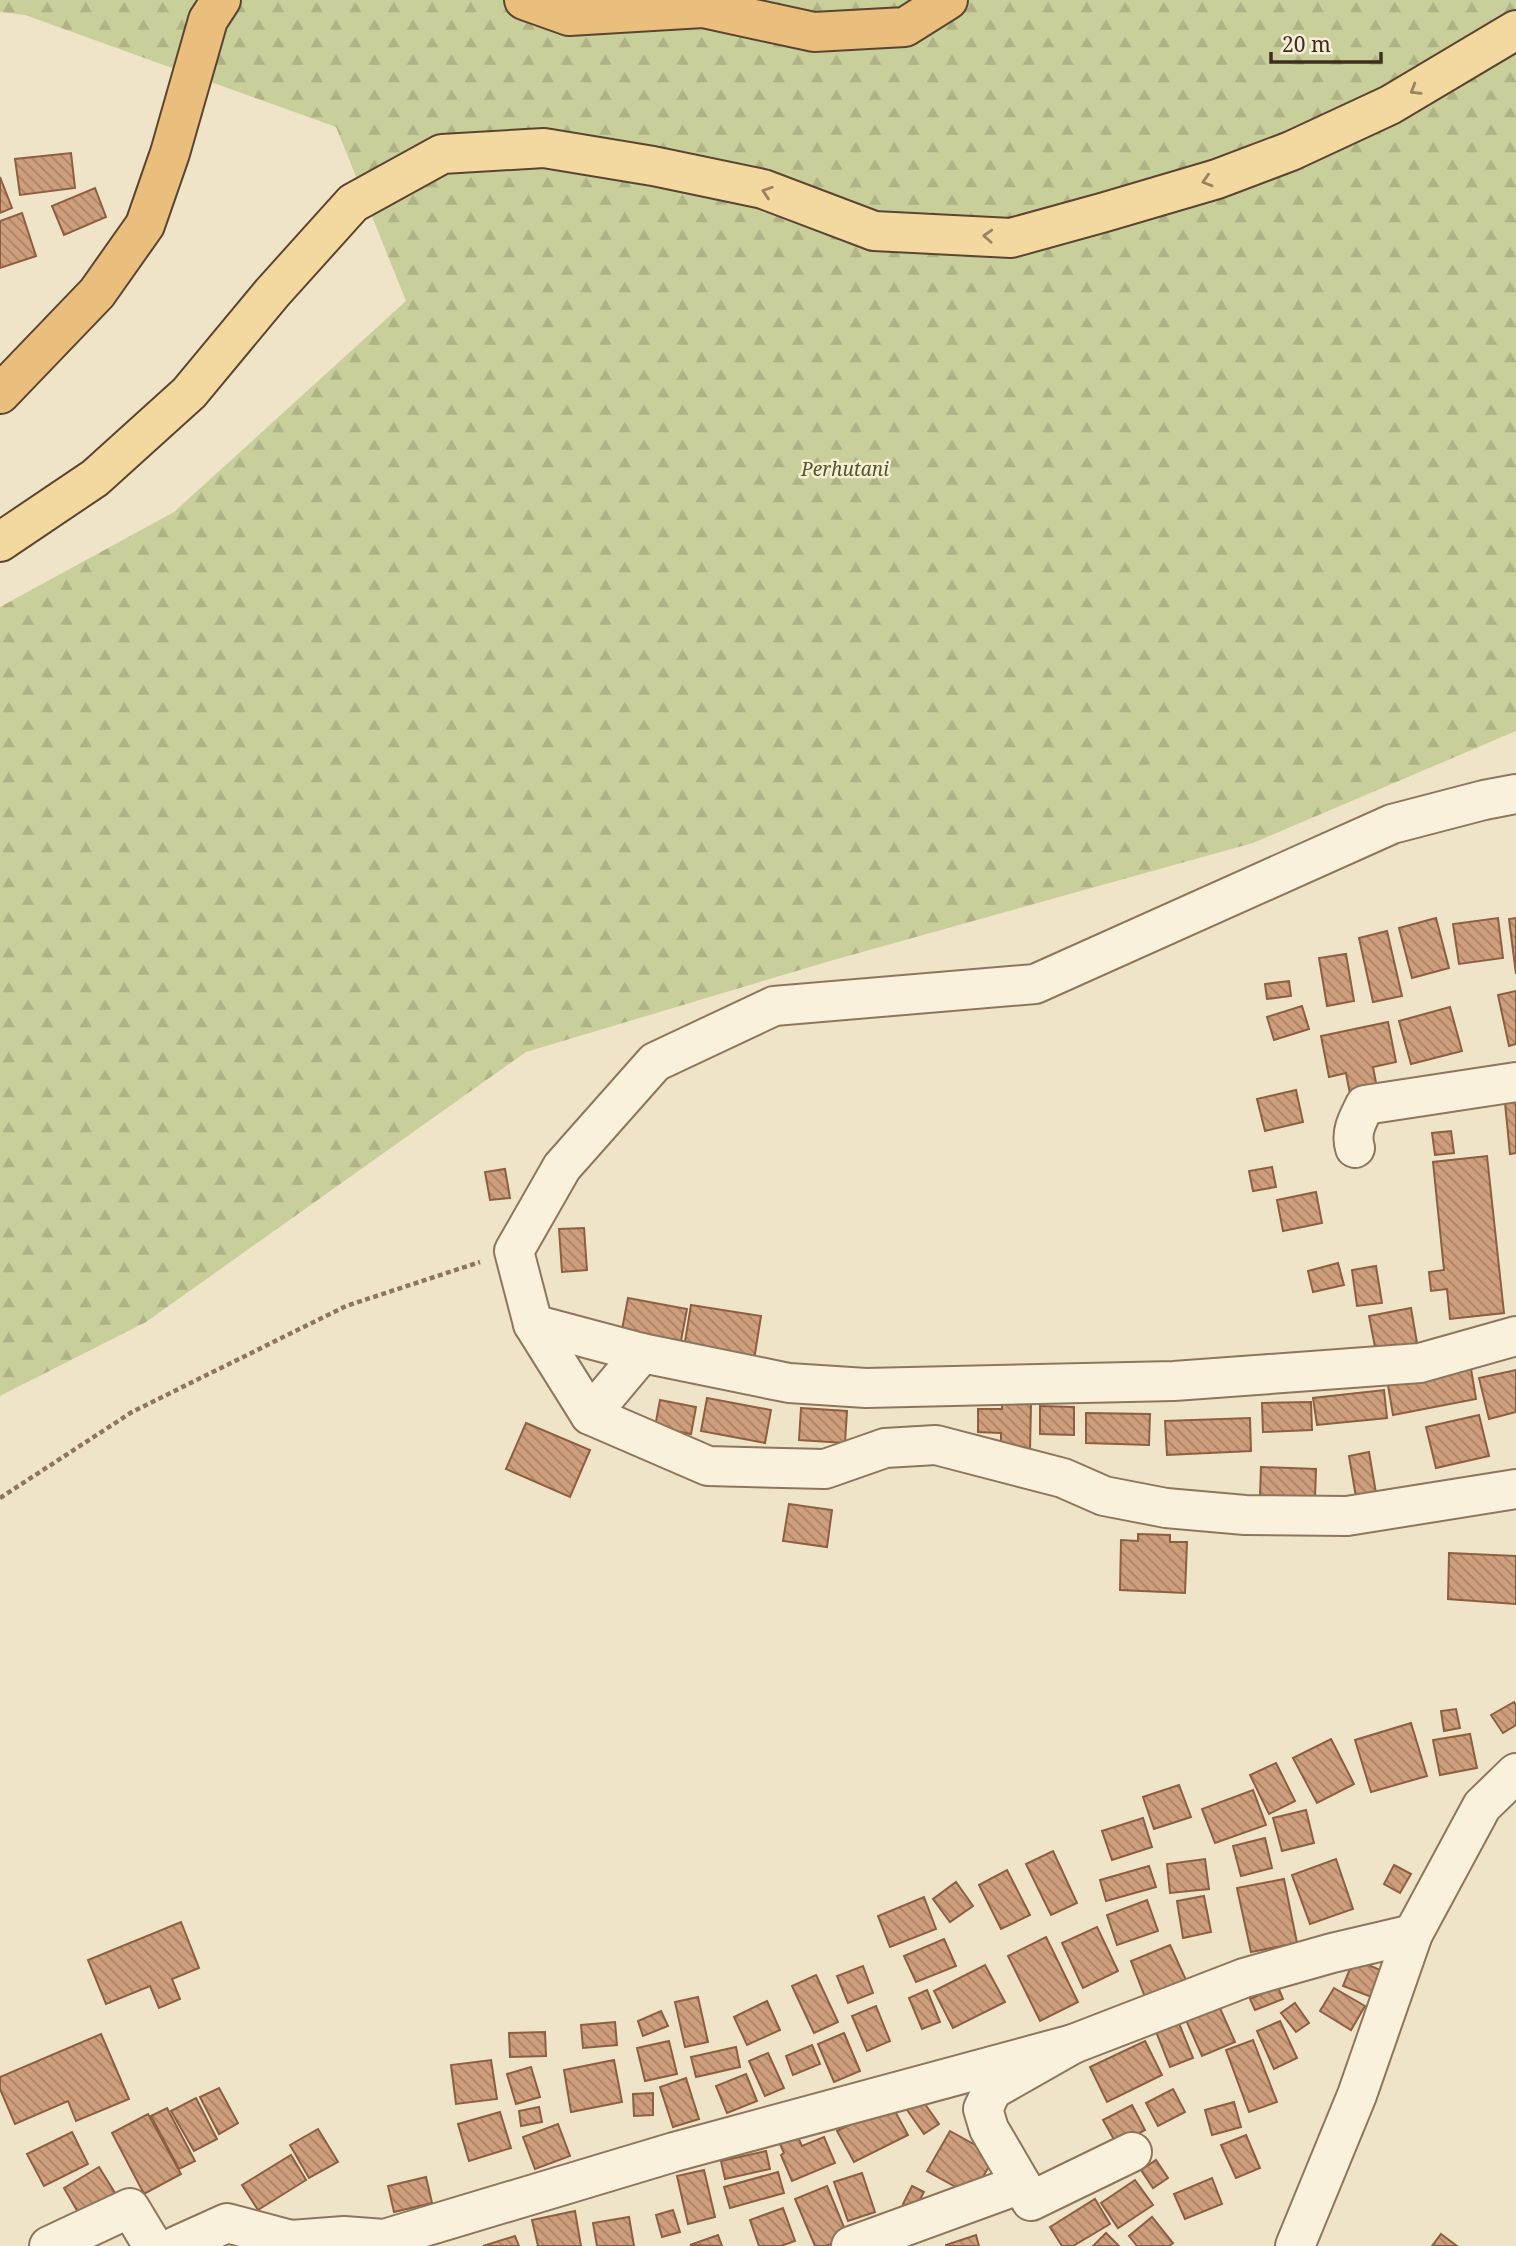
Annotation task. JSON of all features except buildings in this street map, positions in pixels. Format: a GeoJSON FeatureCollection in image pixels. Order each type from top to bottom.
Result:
{"type":"FeatureCollection","features":[{"type":"Feature","properties":{"kind":"highway"},"geometry":{"type":"LineString","coordinates":[[0,394],[97,293],[145,225],[170,153],[208,20],[221,0]]}},
{"type":"Feature","properties":{"kind":"highway"},"geometry":{"type":"LineString","coordinates":[[524,0],[569,16],[703,8],[814,32],[905,27],[948,0]]}},
{"type":"Feature","properties":{"kind":"main road"},"geometry":{"type":"LineString","coordinates":[[0,542],[95,478],[188,393],[272,293],[353,203],[442,154],[544,149],[653,166],[763,189],[874,230],[1011,237],[1204,182],[1291,151],[1390,105],[1516,30]]}},
{"type":"Feature","properties":{"kind":"street"},"geometry":{"type":"LineString","coordinates":[[1516,794],[1392,824],[1035,984],[774,1006],[655,1062],[562,1167],[514,1251],[533,1324],[590,1415],[708,1466],[825,1469],[885,1448],[936,1445],[1063,1478],[1104,1496],[1166,1508],[1245,1515],[1347,1516],[1516,1489]]}},
{"type":"Feature","properties":{"kind":"street"},"geometry":{"type":"LineString","coordinates":[[1355,1147],[1352,1138],[1354,1128],[1365,1105],[1516,1082]]}},
{"type":"Feature","properties":{"kind":"street"},"geometry":{"type":"LineString","coordinates":[[533,1324],[642,1353],[789,1383],[866,1388],[1174,1381],[1420,1363],[1516,1336]]}},
{"type":"Feature","properties":{"kind":"street"},"geometry":{"type":"LineString","coordinates":[[590,1415],[642,1353]]}},
{"type":"Feature","properties":{"kind":"street"},"geometry":{"type":"LineString","coordinates":[[1295,2246],[1357,2095],[1413,1934],[1482,1806],[1516,1773]]}},
{"type":"Feature","properties":{"kind":"street"},"geometry":{"type":"LineString","coordinates":[[176,2246],[227,2223],[291,2240],[345,2236],[384,2239],[674,2152],[1073,2044],[1244,1978],[1332,1952],[1413,1934]]}},
{"type":"Feature","properties":{"kind":"street"},"geometry":{"type":"LineString","coordinates":[[1073,2044],[992,2090],[983,2109],[989,2129],[1031,2201],[1132,2152]]}},
{"type":"Feature","properties":{"kind":"street"},"geometry":{"type":"LineString","coordinates":[[851,2246],[1021,2184]]}},
{"type":"Feature","properties":{"kind":"street"},"geometry":{"type":"LineString","coordinates":[[49,2246],[131,2208],[153,2246]]}},
{"type":"Feature","properties":{"kind":"path"},"geometry":{"type":"LineString","coordinates":[[0,1499],[132,1412],[346,1307],[514,1251]]}},
{"type":"Feature","properties":{"kind":"green space","name":"Perhutani"},"geometry":{"type":"Polygon","coordinates":[[[0,0],[1516,0],[1516,731],[1253,843],[830,961],[526,1052],[146,1322],[0,1396],[0,607],[174,512],[406,301],[336,127],[25,15],[0,12],[0,0]]]}}]}
